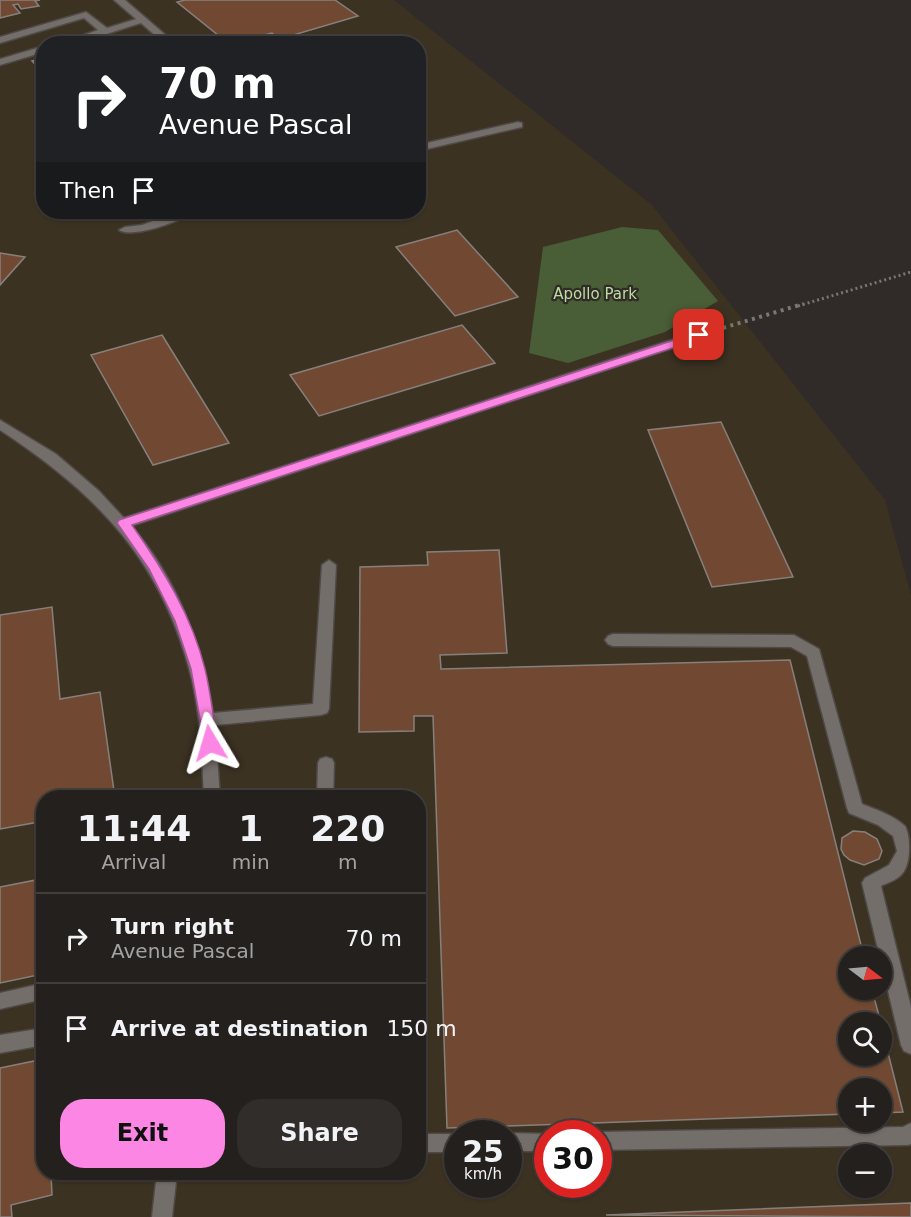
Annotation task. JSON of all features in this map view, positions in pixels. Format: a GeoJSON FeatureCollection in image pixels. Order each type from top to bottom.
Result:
{"type":"FeatureCollection","features":[{"type":"Feature","properties":{"kind":"street"},"geometry":{"type":"LineString","coordinates":[[118,0],[161,36]]}},
{"type":"Feature","properties":{"kind":"street"},"geometry":{"type":"LineString","coordinates":[[0,40],[86,15],[105,31]]}},
{"type":"Feature","properties":{"kind":"street"},"geometry":{"type":"LineString","coordinates":[[89,36],[142,20]]}},
{"type":"Feature","properties":{"kind":"street"},"geometry":{"type":"LineString","coordinates":[[0,62],[36,51]]}},
{"type":"Feature","properties":{"kind":"street"},"geometry":{"type":"LineString","coordinates":[[426,146],[518,125]]}},
{"type":"Feature","properties":{"kind":"street"},"geometry":{"type":"LineString","coordinates":[[125,230],[144,228],[168,219]]}},
{"type":"Feature","properties":{"kind":"street"},"geometry":{"type":"LineString","coordinates":[[124,523],[699,335]]}},
{"type":"Feature","properties":{"kind":"street"},"geometry":{"type":"LineString","coordinates":[[0,424],[27,439],[69,470],[124,523],[155,567],[182,621],[198,669],[208,720],[212,790]]}},
{"type":"Feature","properties":{"kind":"street"},"geometry":{"type":"LineString","coordinates":[[208,720],[321,709],[329,565]]}},
{"type":"Feature","properties":{"kind":"street"},"geometry":{"type":"LineString","coordinates":[[613,640],[794,641],[814,653],[855,808],[884,819],[901,832],[906,851],[894,870],[871,882],[911,1045]]}},
{"type":"Feature","properties":{"kind":"street"},"geometry":{"type":"LineString","coordinates":[[325,790],[326,763]]}},
{"type":"Feature","properties":{"kind":"street"},"geometry":{"type":"LineString","coordinates":[[0,1001],[36,994]]}},
{"type":"Feature","properties":{"kind":"street"},"geometry":{"type":"LineString","coordinates":[[0,1044],[36,1037]]}},
{"type":"Feature","properties":{"kind":"street"},"geometry":{"type":"LineString","coordinates":[[612,1141],[908,1136],[911,1132]]}},
{"type":"Feature","properties":{"kind":"street"},"geometry":{"type":"LineString","coordinates":[[426,1143],[444,1143]]}},
{"type":"Feature","properties":{"kind":"street"},"geometry":{"type":"LineString","coordinates":[[162,1217],[166,1180]]}},
{"type":"Feature","properties":{"kind":"path"},"geometry":{"type":"LineString","coordinates":[[699,335],[911,272]]}},
{"type":"Feature","properties":{"kind":"shaded area"},"geometry":{"type":"Polygon","coordinates":[[[0,0],[394,0],[652,205],[885,500],[911,595],[911,1217],[0,1217],[0,0]]]}},
{"type":"Feature","properties":{"kind":"green space","name":"Apollo Park"},"geometry":{"type":"Polygon","coordinates":[[[622,227],[658,230],[718,301],[665,332],[568,363],[529,353],[543,247],[622,227]]]}},
{"type":"Feature","properties":{"kind":"building"},"geometry":{"type":"Polygon","coordinates":[[[0,0],[40,0],[35,1],[39,6],[21,9],[18,4],[13,5],[20,13],[0,18],[0,0]]]}},
{"type":"Feature","properties":{"kind":"building"},"geometry":{"type":"Polygon","coordinates":[[[185,0],[335,0],[358,16],[290,36],[276,36],[272,33],[260,36],[219,36],[177,2],[185,0]]]}},
{"type":"Feature","properties":{"kind":"building"},"geometry":{"type":"Polygon","coordinates":[[[457,230],[518,297],[455,316],[396,247],[457,230]]]}},
{"type":"Feature","properties":{"kind":"building"},"geometry":{"type":"Polygon","coordinates":[[[0,253],[25,257],[0,285],[0,253]]]}},
{"type":"Feature","properties":{"kind":"building"},"geometry":{"type":"Polygon","coordinates":[[[462,325],[495,363],[319,416],[290,375],[462,325]]]}},
{"type":"Feature","properties":{"kind":"building"},"geometry":{"type":"Polygon","coordinates":[[[162,335],[229,443],[153,465],[91,355],[162,335]]]}},
{"type":"Feature","properties":{"kind":"building"},"geometry":{"type":"Polygon","coordinates":[[[721,422],[793,577],[712,587],[648,430],[721,422]]]}},
{"type":"Feature","properties":{"kind":"building"},"geometry":{"type":"Polygon","coordinates":[[[499,550],[507,653],[440,655],[441,669],[790,660],[861,946],[838,946],[838,1000],[875,1000],[878,1012],[838,1012],[838,1066],[891,1066],[903,1112],[892,1113],[892,1078],[838,1078],[838,1114],[612,1122],[612,1120],[534,1120],[534,1125],[522,1125],[522,1120],[447,1120],[433,716],[414,716],[414,731],[359,732],[360,567],[428,565],[427,552],[499,550]]]}},
{"type":"Feature","properties":{"kind":"building"},"geometry":{"type":"Polygon","coordinates":[[[52,607],[60,699],[100,692],[114,790],[36,790],[36,822],[0,829],[0,615],[52,607]]]}},
{"type":"Feature","properties":{"kind":"building"},"geometry":{"type":"Polygon","coordinates":[[[853,831],[865,832],[877,839],[882,851],[879,859],[864,865],[844,855],[841,849],[842,838],[853,831]]]}},
{"type":"Feature","properties":{"kind":"building"},"geometry":{"type":"Polygon","coordinates":[[[36,880],[36,975],[0,983],[0,887],[36,880]]]}},
{"type":"Feature","properties":{"kind":"building"},"geometry":{"type":"Polygon","coordinates":[[[36,1061],[36,1180],[51,1180],[52,1195],[11,1205],[12,1217],[0,1217],[0,1068],[36,1061]]]}},
{"type":"Feature","properties":{"kind":"building"},"geometry":{"type":"Polygon","coordinates":[[[911,1203],[911,1217],[606,1215],[911,1203]]]}},
{"type":"Feature","properties":{"kind":"route"},"geometry":{"type":"LineString","coordinates":[[210,743],[198,669],[182,621],[155,567],[124,523],[699,335]]}}]}
